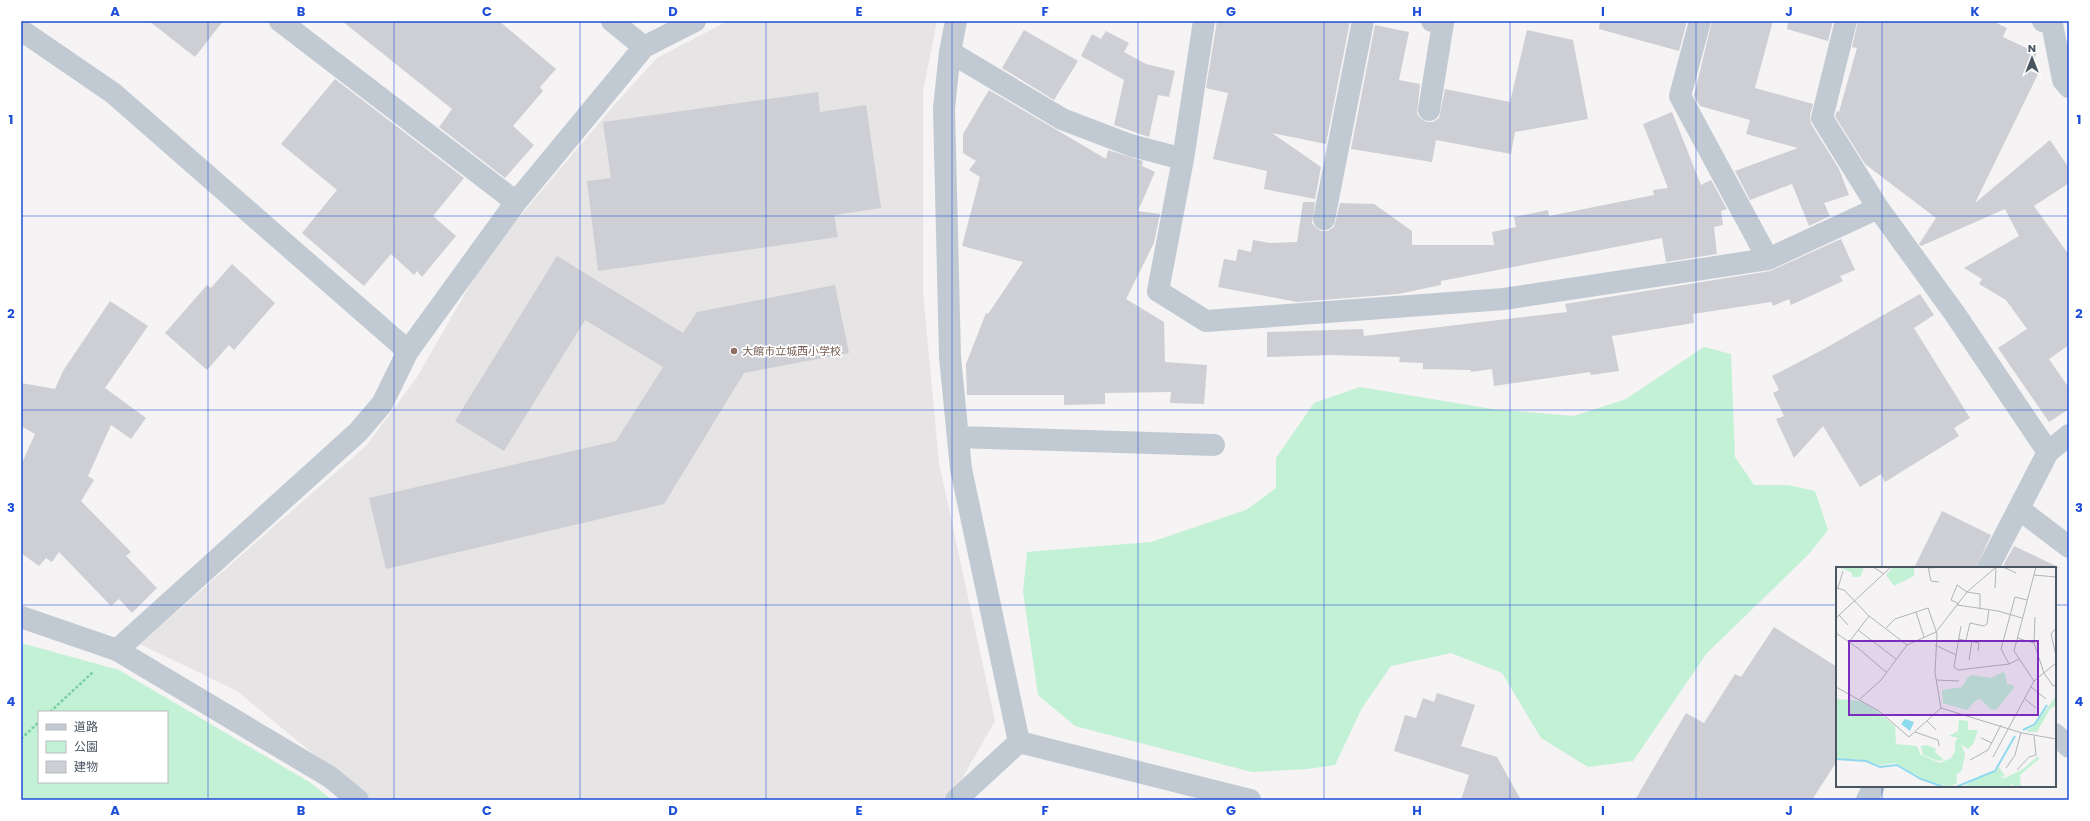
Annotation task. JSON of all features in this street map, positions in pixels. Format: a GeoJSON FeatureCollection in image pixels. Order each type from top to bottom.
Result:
{"type":"FeatureCollection","features":[{"type":"Feature","properties":{"kind":"street"},"geometry":{"type":"LineString","coordinates":[[280,21],[516,202]]}},
{"type":"Feature","properties":{"kind":"street"},"geometry":{"type":"LineString","coordinates":[[612,21],[644,47]]}},
{"type":"Feature","properties":{"kind":"street"},"geometry":{"type":"LineString","coordinates":[[117,650],[358,432],[382,404],[408,351],[516,202],[644,47],[695,21]]}},
{"type":"Feature","properties":{"kind":"street"},"geometry":{"type":"LineString","coordinates":[[956,21],[950,52],[944,108],[950,357],[961,469],[1019,742]]}},
{"type":"Feature","properties":{"kind":"street"},"geometry":{"type":"LineString","coordinates":[[1204,21],[1183,159],[1158,291],[1206,321],[1504,299],[1768,259],[1878,208]]}},
{"type":"Feature","properties":{"kind":"street"},"geometry":{"type":"LineString","coordinates":[[1324,218],[1363,21]]}},
{"type":"Feature","properties":{"kind":"street"},"geometry":{"type":"LineString","coordinates":[[1429,110],[1443,23],[1432,21]]}},
{"type":"Feature","properties":{"kind":"street"},"geometry":{"type":"LineString","coordinates":[[1700,21],[1680,96],[1768,259]]}},
{"type":"Feature","properties":{"kind":"street"},"geometry":{"type":"LineString","coordinates":[[1846,21],[1822,118],[1878,208],[1955,314],[2048,452]]}},
{"type":"Feature","properties":{"kind":"street"},"geometry":{"type":"LineString","coordinates":[[2051,22],[2063,80],[2069,87]]}},
{"type":"Feature","properties":{"kind":"street"},"geometry":{"type":"LineString","coordinates":[[21,30],[113,93],[408,351]]}},
{"type":"Feature","properties":{"kind":"street"},"geometry":{"type":"LineString","coordinates":[[950,52],[1062,119],[1130,145],[1183,159]]}},
{"type":"Feature","properties":{"kind":"street"},"geometry":{"type":"LineString","coordinates":[[1989,567],[2048,452],[2069,435]]}},
{"type":"Feature","properties":{"kind":"street"},"geometry":{"type":"LineString","coordinates":[[958,437],[1214,445]]}},
{"type":"Feature","properties":{"kind":"street"},"geometry":{"type":"LineString","coordinates":[[2019,509],[2069,547]]}},
{"type":"Feature","properties":{"kind":"street"},"geometry":{"type":"LineString","coordinates":[[21,617],[117,650],[330,777],[358,800]]}},
{"type":"Feature","properties":{"kind":"street"},"geometry":{"type":"LineString","coordinates":[[2056,735],[2069,746]]}},
{"type":"Feature","properties":{"kind":"street"},"geometry":{"type":"LineString","coordinates":[[956,800],[1019,742]]}},
{"type":"Feature","properties":{"kind":"street"},"geometry":{"type":"LineString","coordinates":[[1019,742],[1250,800]]}},
{"type":"Feature","properties":{"kind":"street"},"geometry":{"type":"LineString","coordinates":[[1867,800],[1874,787]]}},
{"type":"Feature","properties":{"kind":"path"},"geometry":{"type":"LineString","coordinates":[[51,711],[117,650]]}},
{"type":"Feature","properties":{"kind":"path"},"geometry":{"type":"LineString","coordinates":[[21,739],[38,723]]}},
{"type":"Feature","properties":{"kind":"shaded area"},"geometry":{"type":"Polygon","coordinates":[[[728,21],[937,21],[923,91],[923,291],[939,463],[995,721],[959,784],[942,800],[369,800],[237,691],[140,644],[367,445],[417,377],[488,254],[616,103],[657,58],[728,21]]]}},
{"type":"Feature","properties":{"kind":"green space"},"geometry":{"type":"Polygon","coordinates":[[[1704,347],[1731,354],[1735,457],[1754,485],[1788,485],[1815,491],[1828,530],[1809,554],[1707,653],[1633,761],[1588,767],[1541,738],[1502,673],[1451,653],[1391,666],[1362,708],[1335,765],[1307,769],[1252,772],[1075,726],[1038,695],[1023,592],[1027,552],[1151,542],[1246,510],[1276,488],[1276,458],[1314,403],[1360,387],[1492,409],[1574,416],[1626,399],[1704,347]]]}},
{"type":"Feature","properties":{"kind":"green space"},"geometry":{"type":"Polygon","coordinates":[[[21,643],[119,670],[311,783],[332,800],[21,800],[21,643]]]}},
{"type":"Feature","properties":{"kind":"building"},"geometry":{"type":"Polygon","coordinates":[[[149,21],[223,21],[195,57],[149,21]]]}},
{"type":"Feature","properties":{"kind":"building"},"geometry":{"type":"Polygon","coordinates":[[[342,21],[499,21],[556,69],[540,87],[543,91],[513,126],[534,145],[505,178],[439,127],[452,109],[342,21]]]}},
{"type":"Feature","properties":{"kind":"building"},"geometry":{"type":"Polygon","coordinates":[[[1217,21],[1350,21],[1326,144],[1272,133],[1321,167],[1315,199],[1264,189],[1267,171],[1213,159],[1228,93],[1206,88],[1217,21]]]}},
{"type":"Feature","properties":{"kind":"building"},"geometry":{"type":"Polygon","coordinates":[[[1600,21],[1687,21],[1679,51],[1599,29],[1600,21]]]}},
{"type":"Feature","properties":{"kind":"building"},"geometry":{"type":"Polygon","coordinates":[[[1712,21],[1773,21],[1755,88],[1813,104],[1810,115],[1811,124],[1839,169],[1849,195],[1824,203],[1830,216],[1809,226],[1792,184],[1750,200],[1735,171],[1798,148],[1746,134],[1750,120],[1700,106],[1694,96],[1712,21]]]}},
{"type":"Feature","properties":{"kind":"building"},"geometry":{"type":"Polygon","coordinates":[[[1788,21],[1833,21],[1828,41],[1787,29],[1788,21]]]}},
{"type":"Feature","properties":{"kind":"building"},"geometry":{"type":"Polygon","coordinates":[[[1858,21],[1992,21],[2007,28],[2003,37],[2037,53],[2028,70],[2038,74],[1975,203],[2050,140],[2069,168],[2069,183],[2034,206],[2069,255],[2069,345],[2049,359],[2069,388],[2069,409],[2049,422],[1998,348],[2027,329],[2006,300],[1979,284],[1982,279],[1964,268],[2019,236],[2005,209],[1921,246],[1919,244],[1936,218],[1865,164],[1835,116],[1837,111],[1839,112],[1857,48],[1852,47],[1858,21]]]}},
{"type":"Feature","properties":{"kind":"building"},"geometry":{"type":"Polygon","coordinates":[[[1375,25],[1409,32],[1399,80],[1420,84],[1417,114],[1421,119],[1427,122],[1433,122],[1439,118],[1445,89],[1510,102],[1527,30],[1573,40],[1588,119],[1515,132],[1511,154],[1436,140],[1432,162],[1351,149],[1375,25]]]}},
{"type":"Feature","properties":{"kind":"building"},"geometry":{"type":"Polygon","coordinates":[[[1024,30],[1078,61],[1054,100],[1002,68],[1024,30]]]}},
{"type":"Feature","properties":{"kind":"building"},"geometry":{"type":"Polygon","coordinates":[[[1106,31],[1129,43],[1124,52],[1146,64],[1175,71],[1169,97],[1158,95],[1149,137],[1114,125],[1124,80],[1081,56],[1092,34],[1101,39],[1106,31]]]}},
{"type":"Feature","properties":{"kind":"building"},"geometry":{"type":"Polygon","coordinates":[[[335,79],[464,178],[433,216],[456,236],[422,277],[417,271],[414,275],[391,254],[364,286],[302,233],[337,190],[281,144],[335,79]]]}},
{"type":"Feature","properties":{"kind":"building"},"geometry":{"type":"Polygon","coordinates":[[[989,90],[1106,159],[1108,150],[1143,161],[1142,166],[1155,172],[1138,211],[1160,214],[1154,243],[1126,299],[1164,322],[1165,362],[1207,365],[1204,404],[1170,403],[1171,392],[1105,393],[1105,404],[1064,405],[1064,395],[967,395],[966,364],[986,313],[988,314],[1023,262],[962,246],[980,177],[969,170],[976,161],[963,153],[963,134],[989,90]]]}},
{"type":"Feature","properties":{"kind":"building"},"geometry":{"type":"Polygon","coordinates":[[[818,92],[820,112],[866,105],[881,208],[834,215],[838,237],[598,271],[587,181],[611,178],[603,122],[818,92]]]}},
{"type":"Feature","properties":{"kind":"building"},"geometry":{"type":"Polygon","coordinates":[[[1672,112],[1701,185],[1711,180],[1727,209],[1721,211],[1723,225],[1714,227],[1717,254],[1666,262],[1662,238],[1441,281],[1441,285],[1398,294],[1297,302],[1218,287],[1224,259],[1236,261],[1238,249],[1251,252],[1253,240],[1270,243],[1297,242],[1303,202],[1315,202],[1312,223],[1321,231],[1328,231],[1334,227],[1340,203],[1374,204],[1412,231],[1412,245],[1494,245],[1492,232],[1516,227],[1514,217],[1548,210],[1549,216],[1654,195],[1653,190],[1668,188],[1643,124],[1672,112]]]}},
{"type":"Feature","properties":{"kind":"building"},"geometry":{"type":"Polygon","coordinates":[[[1841,239],[1855,270],[1840,276],[1843,281],[1791,305],[1789,299],[1773,306],[1771,302],[1693,314],[1694,323],[1612,336],[1619,371],[1591,375],[1590,372],[1494,386],[1492,369],[1471,372],[1471,370],[1423,369],[1423,363],[1399,362],[1400,357],[1331,355],[1267,357],[1267,332],[1363,329],[1364,336],[1567,312],[1565,304],[1770,271],[1841,239]]]}},
{"type":"Feature","properties":{"kind":"building"},"geometry":{"type":"Polygon","coordinates":[[[557,256],[683,333],[697,312],[835,285],[849,353],[744,373],[664,504],[386,569],[369,498],[616,441],[663,367],[585,320],[504,451],[455,421],[557,256]]]}},
{"type":"Feature","properties":{"kind":"building"},"geometry":{"type":"Polygon","coordinates":[[[232,264],[275,303],[234,350],[229,345],[207,370],[165,333],[207,285],[211,288],[232,264]]]}},
{"type":"Feature","properties":{"kind":"building"},"geometry":{"type":"Polygon","coordinates":[[[1920,294],[1934,315],[1914,328],[1970,418],[1954,428],[1959,436],[1885,482],[1881,474],[1860,487],[1823,426],[1794,458],[1776,419],[1784,416],[1773,393],[1779,390],[1772,376],[1824,349],[1920,294]]]}},
{"type":"Feature","properties":{"kind":"building"},"geometry":{"type":"Polygon","coordinates":[[[110,301],[148,326],[105,388],[146,418],[131,439],[111,425],[88,476],[94,480],[81,501],[131,552],[126,556],[157,588],[132,613],[119,599],[111,606],[59,552],[52,562],[46,558],[39,566],[21,553],[21,465],[35,434],[21,426],[21,383],[55,389],[63,371],[110,301]]]}},
{"type":"Feature","properties":{"kind":"building"},"geometry":{"type":"Polygon","coordinates":[[[1942,511],[1991,535],[1976,567],[1914,567],[1942,511]]]}},
{"type":"Feature","properties":{"kind":"building"},"geometry":{"type":"Polygon","coordinates":[[[2014,546],[2060,568],[2056,567],[2003,567],[2014,546]]]}},
{"type":"Feature","properties":{"kind":"building"},"geometry":{"type":"Polygon","coordinates":[[[1774,627],[1836,666],[1836,763],[1812,800],[1635,800],[1686,713],[1704,723],[1735,674],[1741,677],[1774,627]]]}},
{"type":"Feature","properties":{"kind":"building"},"geometry":{"type":"Polygon","coordinates":[[[1437,693],[1475,705],[1461,746],[1497,757],[1521,800],[1461,800],[1469,775],[1394,751],[1405,715],[1416,718],[1423,698],[1434,702],[1437,693]]]}},
{"type":"Feature","properties":{"kind":"place","name":"大館市立城西小学校"},"geometry":{"type":"Point","coordinates":[734,351]}}]}
